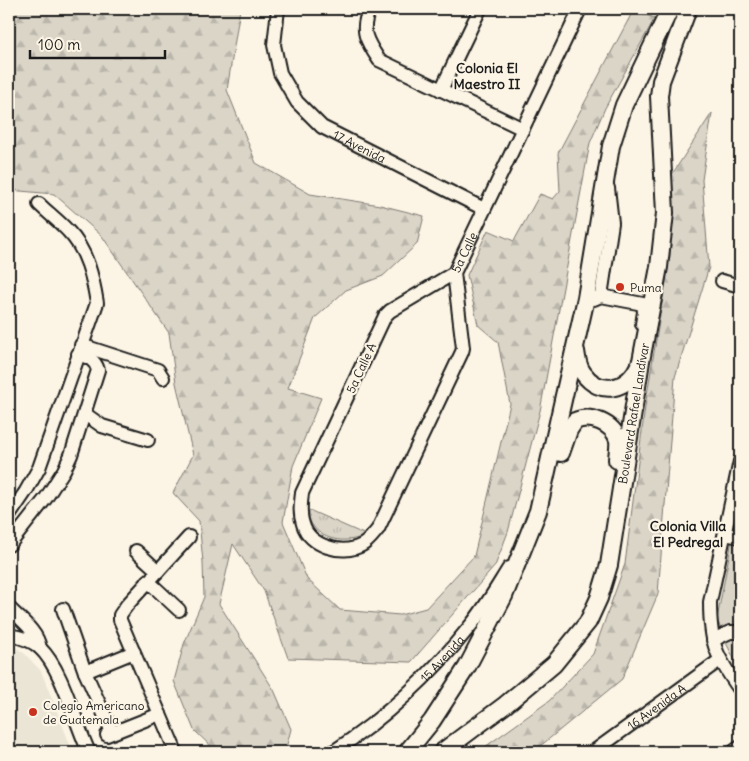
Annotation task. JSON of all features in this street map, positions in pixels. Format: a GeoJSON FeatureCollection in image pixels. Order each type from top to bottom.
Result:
{"type":"FeatureCollection","features":[{"type":"Feature","properties":{"kind":"main road"},"geometry":{"type":"LineString","coordinates":[[538,512],[575,346],[594,297],[606,175],[611,146],[624,105],[670,9]]}},
{"type":"Feature","properties":{"kind":"main road","name":"Boulevard Rafael Landívar"},"geometry":{"type":"LineString","coordinates":[[442,752],[505,705],[554,664],[573,643],[588,622],[600,598],[609,565],[641,362],[659,267],[666,213],[658,96],[661,81],[688,9]]}},
{"type":"Feature","properties":{"kind":"main road"},"geometry":{"type":"LineString","coordinates":[[575,346],[578,364],[582,372],[588,379],[603,387],[615,388],[628,382],[637,371],[641,362]]}},
{"type":"Feature","properties":{"kind":"main road"},"geometry":{"type":"LineString","coordinates":[[407,752],[468,668],[504,596],[538,512],[551,489],[569,430],[574,421],[583,418],[604,423],[615,433],[618,443],[614,484],[620,530],[617,562],[608,598],[586,642],[568,664],[548,684],[457,752]]}},
{"type":"Feature","properties":{"kind":"street","name":"17 Avenida"},"geometry":{"type":"LineString","coordinates":[[278,9],[274,45],[280,73],[297,102],[322,127],[484,209]]}},
{"type":"Feature","properties":{"kind":"street"},"geometry":{"type":"LineString","coordinates":[[370,9],[364,31],[369,46],[379,60],[523,128]]}},
{"type":"Feature","properties":{"kind":"street"},"geometry":{"type":"LineString","coordinates":[[441,90],[480,9]]}},
{"type":"Feature","properties":{"kind":"street","name":"5a Calle"},"geometry":{"type":"LineString","coordinates":[[378,529],[462,352],[463,343],[454,272],[580,9]]}},
{"type":"Feature","properties":{"kind":"street"},"geometry":{"type":"LineString","coordinates":[[9,516],[39,468],[97,304],[94,283],[85,255],[70,232],[38,204]]}},
{"type":"Feature","properties":{"kind":"street"},"geometry":{"type":"LineString","coordinates":[[641,362],[636,354],[658,222],[666,213]]}},
{"type":"Feature","properties":{"kind":"street","name":"5a Calle A"},"geometry":{"type":"LineString","coordinates":[[378,529],[363,545],[354,548],[343,550],[320,544],[312,538],[303,526],[300,509],[302,493],[385,316],[390,311],[454,272]]}},
{"type":"Feature","properties":{"kind":"street"},"geometry":{"type":"LineString","coordinates":[[722,281],[740,286]]}},
{"type":"Feature","properties":{"kind":"street"},"geometry":{"type":"LineString","coordinates":[[594,297],[643,304],[644,312]]}},
{"type":"Feature","properties":{"kind":"street"},"geometry":{"type":"LineString","coordinates":[[80,349],[158,370],[163,378]]}},
{"type":"Feature","properties":{"kind":"street"},"geometry":{"type":"LineString","coordinates":[[9,545],[46,498],[71,455],[98,370],[92,359],[80,349]]}},
{"type":"Feature","properties":{"kind":"street"},"geometry":{"type":"LineString","coordinates":[[85,414],[102,426],[148,440]]}},
{"type":"Feature","properties":{"kind":"street"},"geometry":{"type":"LineString","coordinates":[[740,461],[710,602],[712,640],[720,660],[740,690]]}},
{"type":"Feature","properties":{"kind":"street"},"geometry":{"type":"LineString","coordinates":[[725,534],[740,537]]}},
{"type":"Feature","properties":{"kind":"street"},"geometry":{"type":"LineString","coordinates":[[176,752],[120,620],[120,615],[148,581],[189,537]]}},
{"type":"Feature","properties":{"kind":"street","name":"15 Avenida"},"geometry":{"type":"LineString","coordinates":[[333,752],[364,731],[432,670],[471,625],[526,543]]}},
{"type":"Feature","properties":{"kind":"street"},"geometry":{"type":"LineString","coordinates":[[136,551],[158,571]]}},
{"type":"Feature","properties":{"kind":"street"},"geometry":{"type":"LineString","coordinates":[[148,581],[179,610]]}},
{"type":"Feature","properties":{"kind":"street"},"geometry":{"type":"LineString","coordinates":[[9,608],[31,629],[38,639],[40,648],[58,676],[88,752]]}},
{"type":"Feature","properties":{"kind":"street"},"geometry":{"type":"LineString","coordinates":[[63,609],[109,733],[160,714]]}},
{"type":"Feature","properties":{"kind":"street"},"geometry":{"type":"LineString","coordinates":[[712,640],[730,632],[740,632]]}},
{"type":"Feature","properties":{"kind":"street"},"geometry":{"type":"LineString","coordinates":[[9,635],[24,638],[40,648]]}},
{"type":"Feature","properties":{"kind":"street"},"geometry":{"type":"LineString","coordinates":[[85,672],[134,652]]}},
{"type":"Feature","properties":{"kind":"street","name":"16 Avenida A"},"geometry":{"type":"LineString","coordinates":[[593,752],[720,660]]}},
{"type":"Feature","properties":{"kind":"street"},"geometry":{"type":"LineString","coordinates":[[733,752],[740,747]]}},
{"type":"Feature","properties":{"kind":"shaded area","name":"Colegio Americano de Guatemala"},"geometry":{"type":"Polygon","coordinates":[[[9,643],[24,653],[41,671],[73,752],[9,752],[9,643]]]}},
{"type":"Feature","properties":{"kind":"green space"},"geometry":{"type":"Polygon","coordinates":[[[9,9],[240,9],[227,90],[256,163],[310,194],[380,205],[424,216],[417,244],[383,276],[346,290],[315,318],[288,388],[321,398],[293,466],[283,522],[307,579],[340,610],[400,615],[426,608],[474,556],[510,404],[498,342],[478,325],[467,275],[488,230],[514,241],[540,194],[553,199],[560,191],[558,153],[633,11],[655,18],[605,108],[590,143],[540,411],[508,532],[495,566],[411,662],[288,658],[264,591],[233,544],[219,604],[274,690],[291,729],[285,752],[217,752],[194,730],[174,681],[184,644],[204,597],[199,521],[173,493],[193,455],[176,383],[169,333],[102,236],[54,194],[9,190],[9,9]]]}},
{"type":"Feature","properties":{"kind":"green space"},"geometry":{"type":"Polygon","coordinates":[[[712,113],[702,180],[709,267],[675,377],[658,594],[622,679],[533,752],[478,752],[549,701],[593,654],[625,564],[645,407],[670,255],[671,176],[712,113]]]}},
{"type":"Feature","properties":{"kind":"green space"},"geometry":{"type":"Polygon","coordinates":[[[740,498],[740,670],[725,641],[717,619],[740,498]]]}},
{"type":"Feature","properties":{"kind":"green space"},"geometry":{"type":"Polygon","coordinates":[[[309,510],[366,535],[351,540],[327,537],[320,533],[310,521],[309,510]]]}},
{"type":"Feature","properties":{"kind":"place","name":"Puma"},"geometry":{"type":"Point","coordinates":[620,287]}},
{"type":"Feature","properties":{"kind":"place","name":"Colegio Americano de Guatemala"},"geometry":{"type":"Point","coordinates":[33,712]}},
{"type":"Feature","properties":{"kind":"district","name":"Colonia El Maestro II"},"geometry":{"type":"Point","coordinates":[487,76]}},
{"type":"Feature","properties":{"kind":"district","name":"Colonia Villa El Pedregal"},"geometry":{"type":"Point","coordinates":[688,534]}}]}
